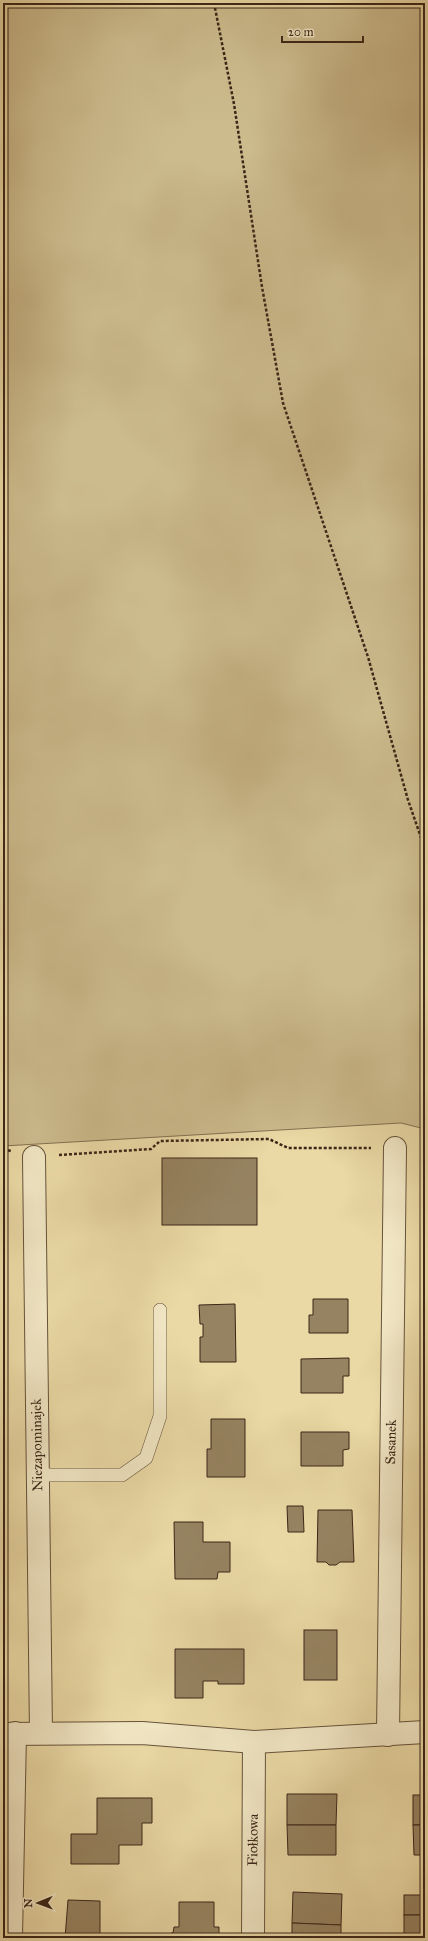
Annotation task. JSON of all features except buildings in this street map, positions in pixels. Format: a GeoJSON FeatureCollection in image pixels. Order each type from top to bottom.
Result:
{"type":"FeatureCollection","features":[{"type":"Feature","properties":{"kind":"street","name":"Sasanek"},"geometry":{"type":"LineString","coordinates":[[388,1735],[395,1148]]}},
{"type":"Feature","properties":{"kind":"street","name":"Niezapominajek"},"geometry":{"type":"LineString","coordinates":[[34,1157],[41,1733]]}},
{"type":"Feature","properties":{"kind":"street"},"geometry":{"type":"LineString","coordinates":[[11,1938],[9,1734],[142,1733],[254,1742],[425,1732]]}},
{"type":"Feature","properties":{"kind":"street","name":"Fiołkowa"},"geometry":{"type":"LineString","coordinates":[[253,1938],[254,1742]]}},
{"type":"Feature","properties":{"kind":"lane"},"geometry":{"type":"LineString","coordinates":[[37,1475],[122,1475],[146,1458],[160,1416],[160,1310]]}},
{"type":"Feature","properties":{"kind":"path"},"geometry":{"type":"LineString","coordinates":[[214,3],[234,104],[262,287],[283,403],[368,657],[408,800],[425,849]]}},
{"type":"Feature","properties":{"kind":"path"},"geometry":{"type":"LineString","coordinates":[[3,1149],[34,1157],[151,1149],[160,1141],[269,1139],[288,1148],[395,1148]]}},
{"type":"Feature","properties":{"kind":"shaded area"},"geometry":{"type":"Polygon","coordinates":[[[3,3],[425,3],[425,385],[423,385],[425,514],[425,1129],[401,1123],[3,1146],[3,3]]]}}]}
